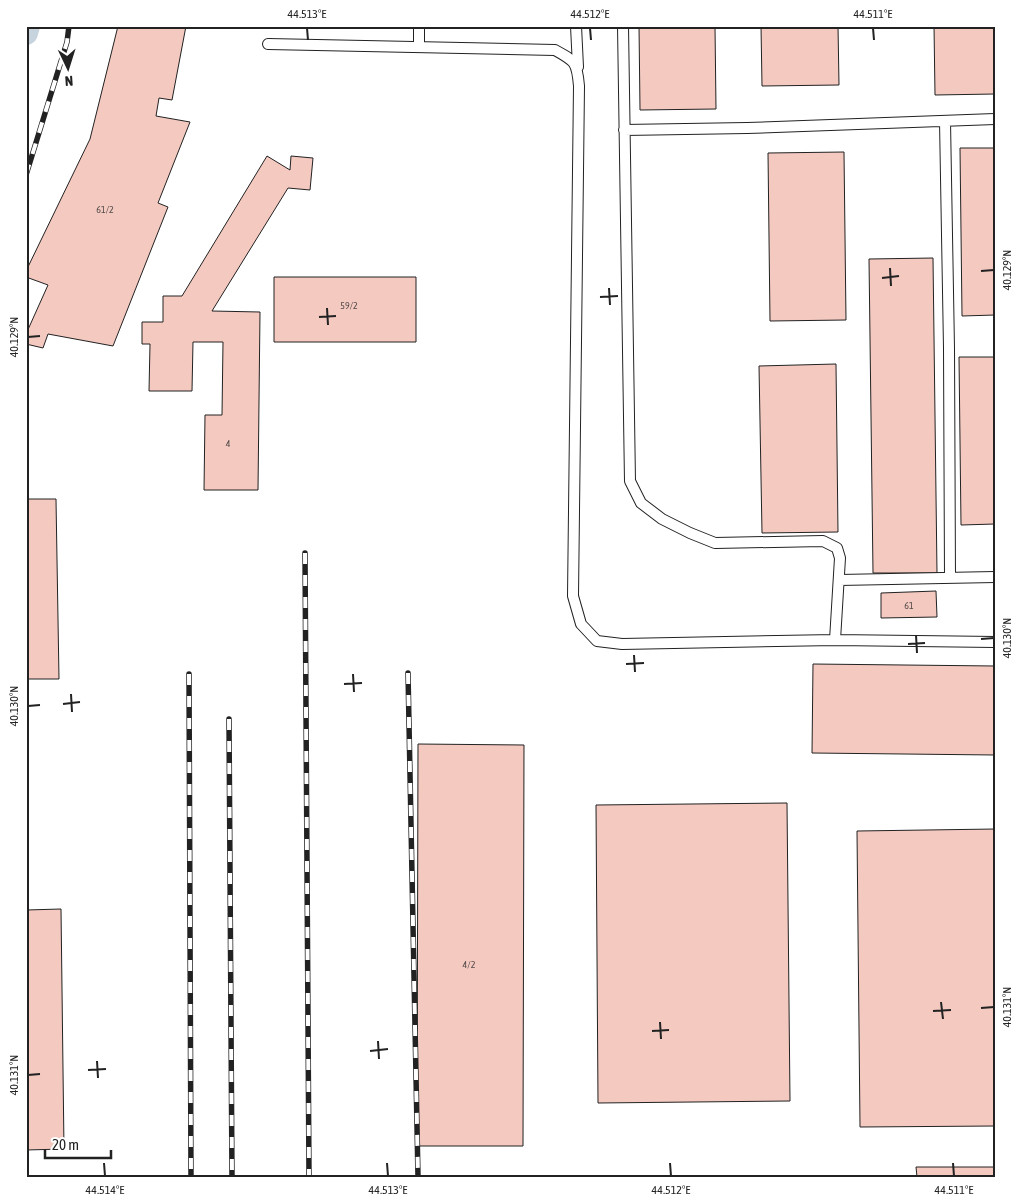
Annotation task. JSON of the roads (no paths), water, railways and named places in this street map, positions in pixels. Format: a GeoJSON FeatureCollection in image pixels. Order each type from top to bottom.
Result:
{"type":"FeatureCollection","features":[{"type":"Feature","properties":{"kind":"lane"},"geometry":{"type":"LineString","coordinates":[[419,26],[419,47]]}},
{"type":"Feature","properties":{"kind":"lane"},"geometry":{"type":"LineString","coordinates":[[576,26],[579,86],[574,596],[581,624],[597,642],[622,644],[835,640],[995,642]]}},
{"type":"Feature","properties":{"kind":"lane"},"geometry":{"type":"LineString","coordinates":[[623,26],[630,481],[641,504],[662,519],[690,533],[715,542],[823,541],[837,548],[840,558],[835,640]]}},
{"type":"Feature","properties":{"kind":"lane"},"geometry":{"type":"LineString","coordinates":[[268,44],[554,50],[571,58],[578,70]]}},
{"type":"Feature","properties":{"kind":"lane"},"geometry":{"type":"LineString","coordinates":[[624,130],[747,128],[995,119]]}},
{"type":"Feature","properties":{"kind":"lane"},"geometry":{"type":"LineString","coordinates":[[946,121],[950,578]]}},
{"type":"Feature","properties":{"kind":"lane"},"geometry":{"type":"LineString","coordinates":[[839,580],[995,577]]}},
{"type":"Feature","properties":{"kind":"waterway"},"geometry":{"type":"LineString","coordinates":[[26,33],[28,26]]}},
{"type":"Feature","properties":{"kind":"railway"},"geometry":{"type":"LineString","coordinates":[[26,175],[67,42],[69,26]]}},
{"type":"Feature","properties":{"kind":"railway"},"geometry":{"type":"LineString","coordinates":[[305,553],[309,1177]]}},
{"type":"Feature","properties":{"kind":"railway"},"geometry":{"type":"LineString","coordinates":[[408,673],[418,1177]]}},
{"type":"Feature","properties":{"kind":"railway"},"geometry":{"type":"LineString","coordinates":[[189,674],[191,1177]]}},
{"type":"Feature","properties":{"kind":"railway"},"geometry":{"type":"LineString","coordinates":[[229,719],[232,1177]]}}]}
